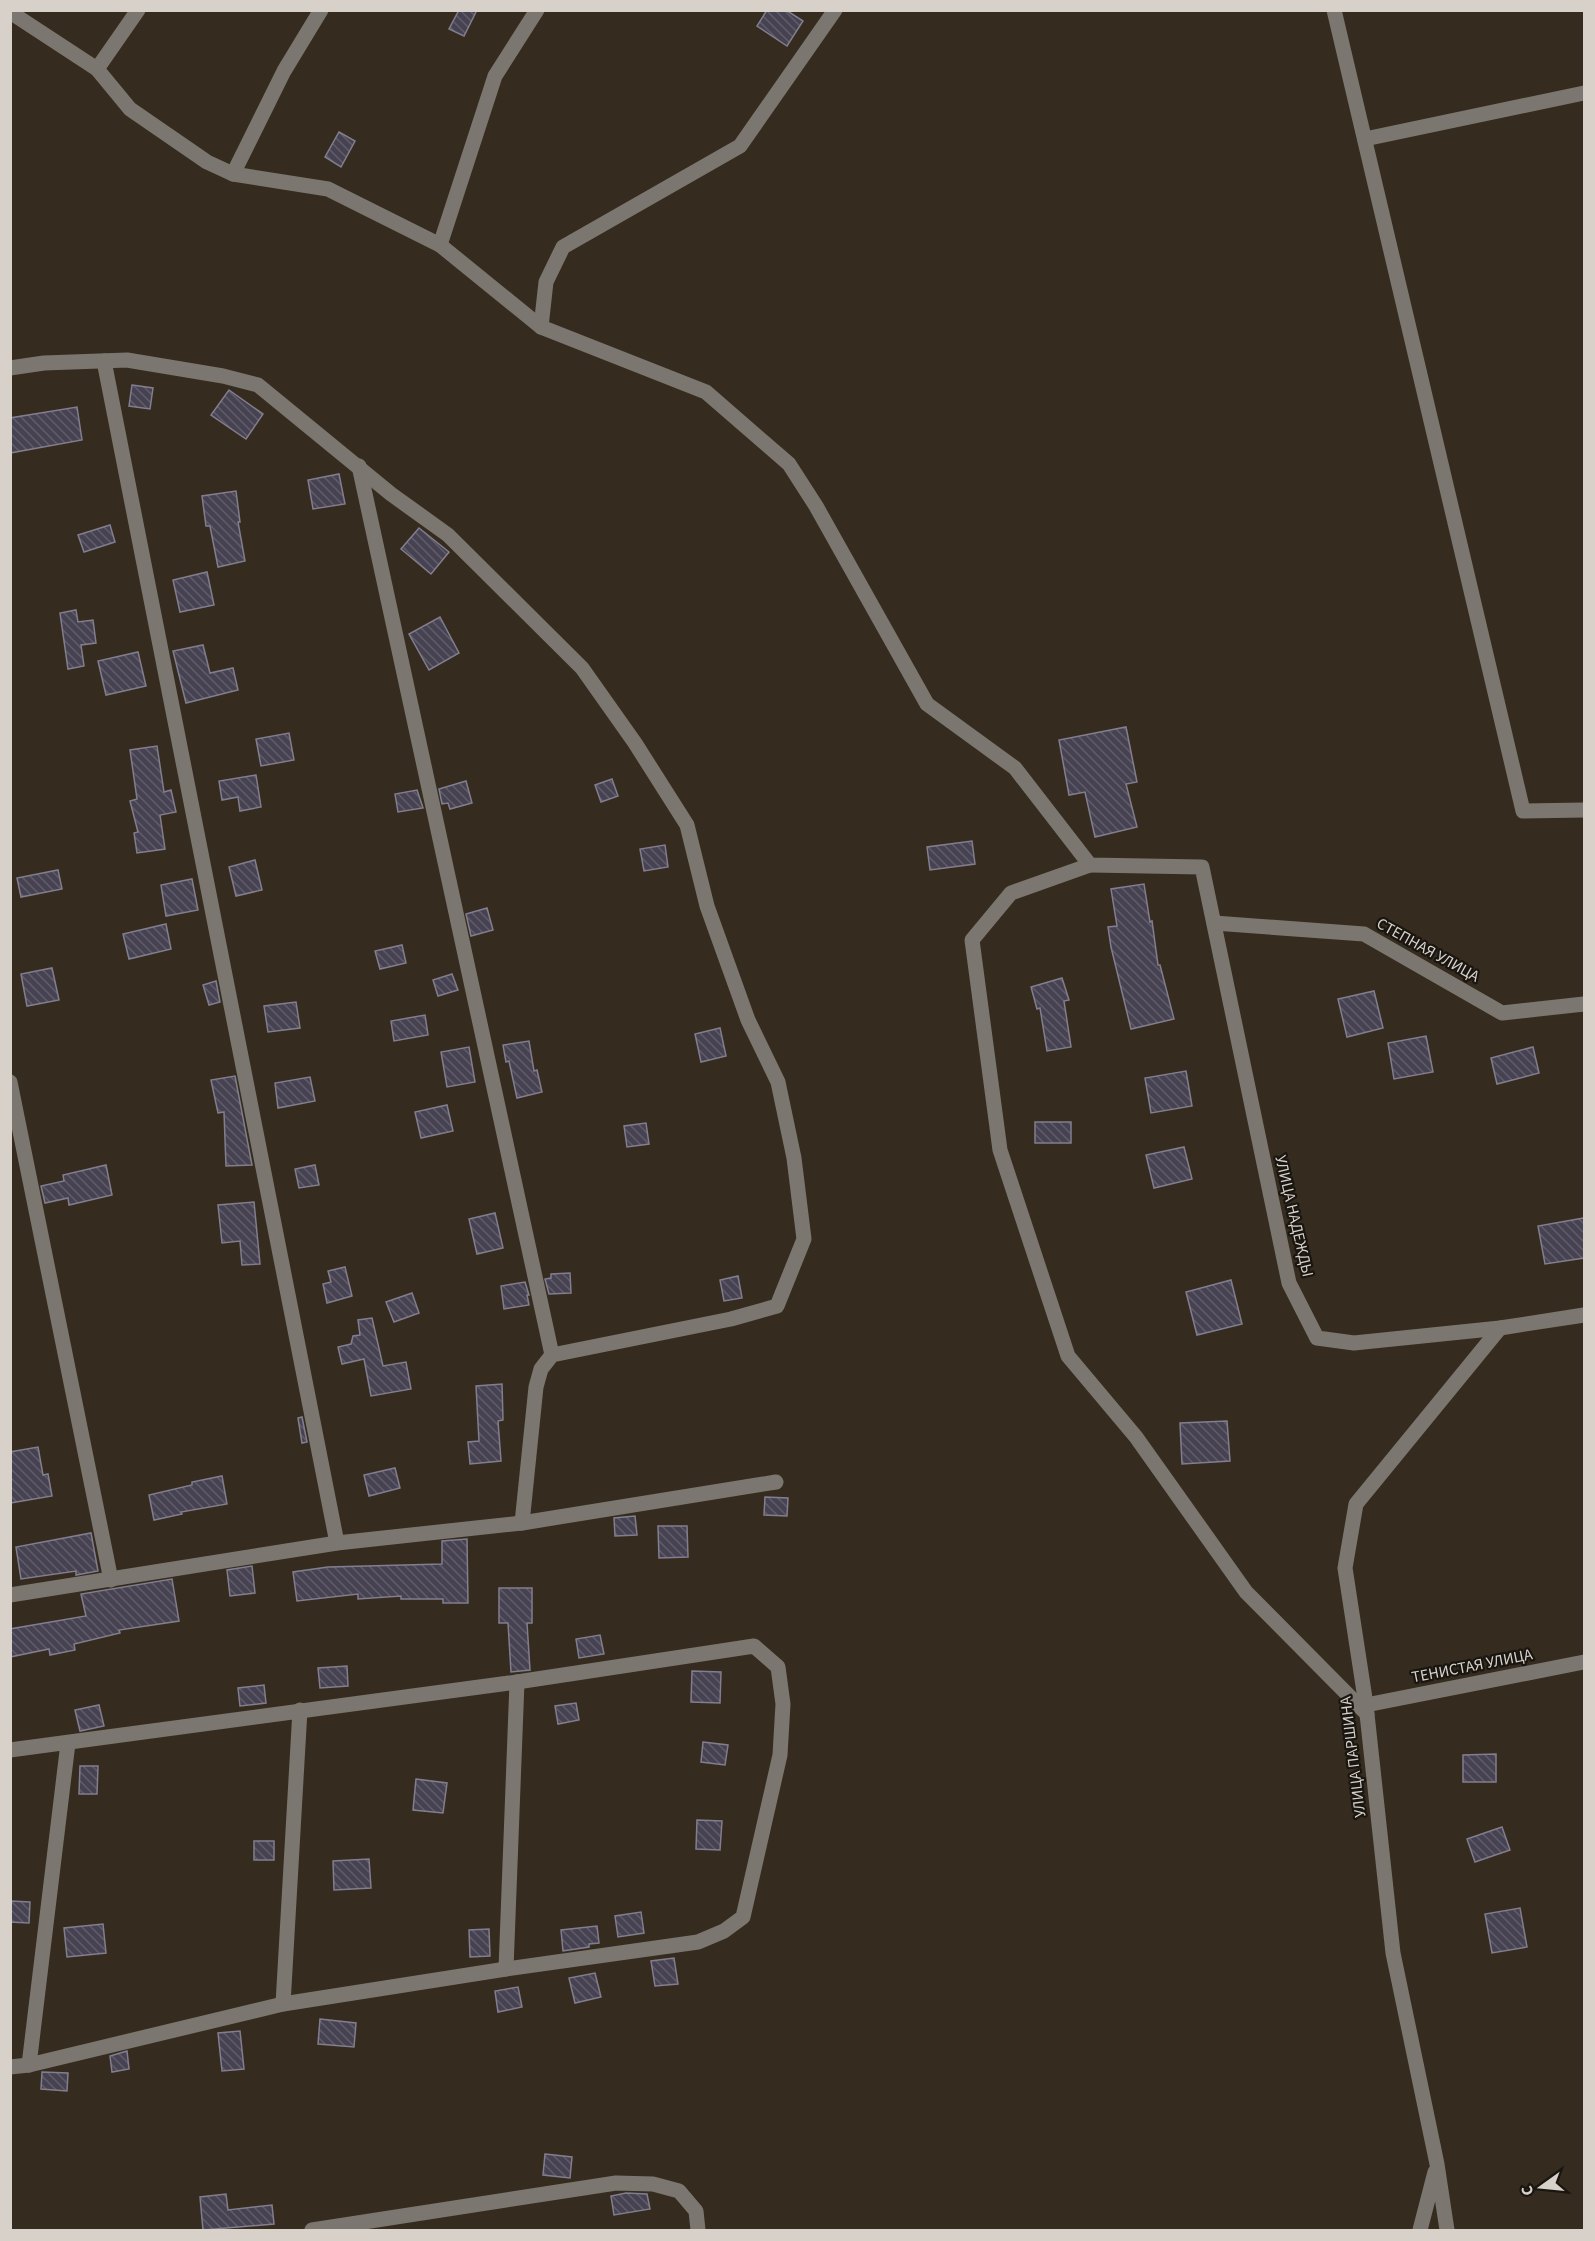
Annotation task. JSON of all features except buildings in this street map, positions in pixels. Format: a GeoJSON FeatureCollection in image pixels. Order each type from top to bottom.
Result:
{"type":"FeatureCollection","features":[{"type":"Feature","properties":{"kind":"street"},"geometry":{"type":"LineString","coordinates":[[97,69],[138,10]]}},
{"type":"Feature","properties":{"kind":"street"},"geometry":{"type":"LineString","coordinates":[[233,174],[284,71],[321,10]]}},
{"type":"Feature","properties":{"kind":"street"},"geometry":{"type":"LineString","coordinates":[[440,245],[495,76],[537,10]]}},
{"type":"Feature","properties":{"kind":"street"},"geometry":{"type":"LineString","coordinates":[[541,327],[546,282],[563,247],[740,146],[835,10]]}},
{"type":"Feature","properties":{"kind":"street"},"geometry":{"type":"LineString","coordinates":[[1334,10],[1523,811],[1584,810]]}},
{"type":"Feature","properties":{"kind":"street"},"geometry":{"type":"LineString","coordinates":[[10,12],[97,69],[130,109],[207,162],[233,174],[328,189],[440,245],[541,327],[706,392],[789,464],[816,506],[927,704],[1015,768],[1090,865],[1011,893],[972,940],[1000,1150],[1068,1356],[1136,1437],[1246,1592],[1366,1710]]}},
{"type":"Feature","properties":{"kind":"street"},"geometry":{"type":"LineString","coordinates":[[1365,139],[1584,93]]}},
{"type":"Feature","properties":{"kind":"street"},"geometry":{"type":"LineString","coordinates":[[10,368],[44,363],[127,360],[223,376],[258,385],[391,494],[448,535],[582,668],[635,743],[687,825],[707,906],[748,1020],[778,1082],[794,1158],[804,1239],[777,1306],[731,1320],[552,1355],[541,1369],[536,1387],[522,1523]]}},
{"type":"Feature","properties":{"kind":"street"},"geometry":{"type":"LineString","coordinates":[[104,361],[337,1543]]}},
{"type":"Feature","properties":{"kind":"street"},"geometry":{"type":"LineString","coordinates":[[359,466],[552,1355]]}},
{"type":"Feature","properties":{"kind":"street","name":"УЛИЦА НАДЕЖДЫ"},"geometry":{"type":"LineString","coordinates":[[1090,865],[1202,867],[1289,1283],[1317,1338],[1354,1343],[1500,1328],[1584,1315]]}},
{"type":"Feature","properties":{"kind":"street","name":"СТЕПНАЯ УЛИЦА"},"geometry":{"type":"LineString","coordinates":[[1214,923],[1364,934],[1502,1013],[1584,1005]]}},
{"type":"Feature","properties":{"kind":"street"},"geometry":{"type":"LineString","coordinates":[[10,1082],[111,1580]]}},
{"type":"Feature","properties":{"kind":"street","name":"УЛИЦА ПАРШИНА"},"geometry":{"type":"LineString","coordinates":[[1447,2230],[1437,2164],[1394,1953],[1366,1710],[1345,1568],[1356,1504],[1500,1328]]}},
{"type":"Feature","properties":{"kind":"street"},"geometry":{"type":"LineString","coordinates":[[10,1595],[337,1543],[522,1523],[776,1482]]}},
{"type":"Feature","properties":{"kind":"street"},"geometry":{"type":"LineString","coordinates":[[10,1750],[517,1682],[754,1646],[777,1667],[783,1704],[780,1755],[743,1917],[724,1931],[698,1942],[283,2004],[29,2065],[10,2067]]}},
{"type":"Feature","properties":{"kind":"street","name":"ТЕНИСТАЯ УЛИЦА"},"geometry":{"type":"LineString","coordinates":[[1366,1710],[1584,1662]]}},
{"type":"Feature","properties":{"kind":"street"},"geometry":{"type":"LineString","coordinates":[[507,1969],[517,1682]]}},
{"type":"Feature","properties":{"kind":"street"},"geometry":{"type":"LineString","coordinates":[[283,2004],[300,1710]]}},
{"type":"Feature","properties":{"kind":"street"},"geometry":{"type":"LineString","coordinates":[[29,2065],[68,1743]]}},
{"type":"Feature","properties":{"kind":"street"},"geometry":{"type":"LineString","coordinates":[[1420,2230],[1437,2164]]}},
{"type":"Feature","properties":{"kind":"street"},"geometry":{"type":"LineString","coordinates":[[312,2230],[616,2183],[653,2184],[679,2191],[696,2211],[698,2230]]}}]}
